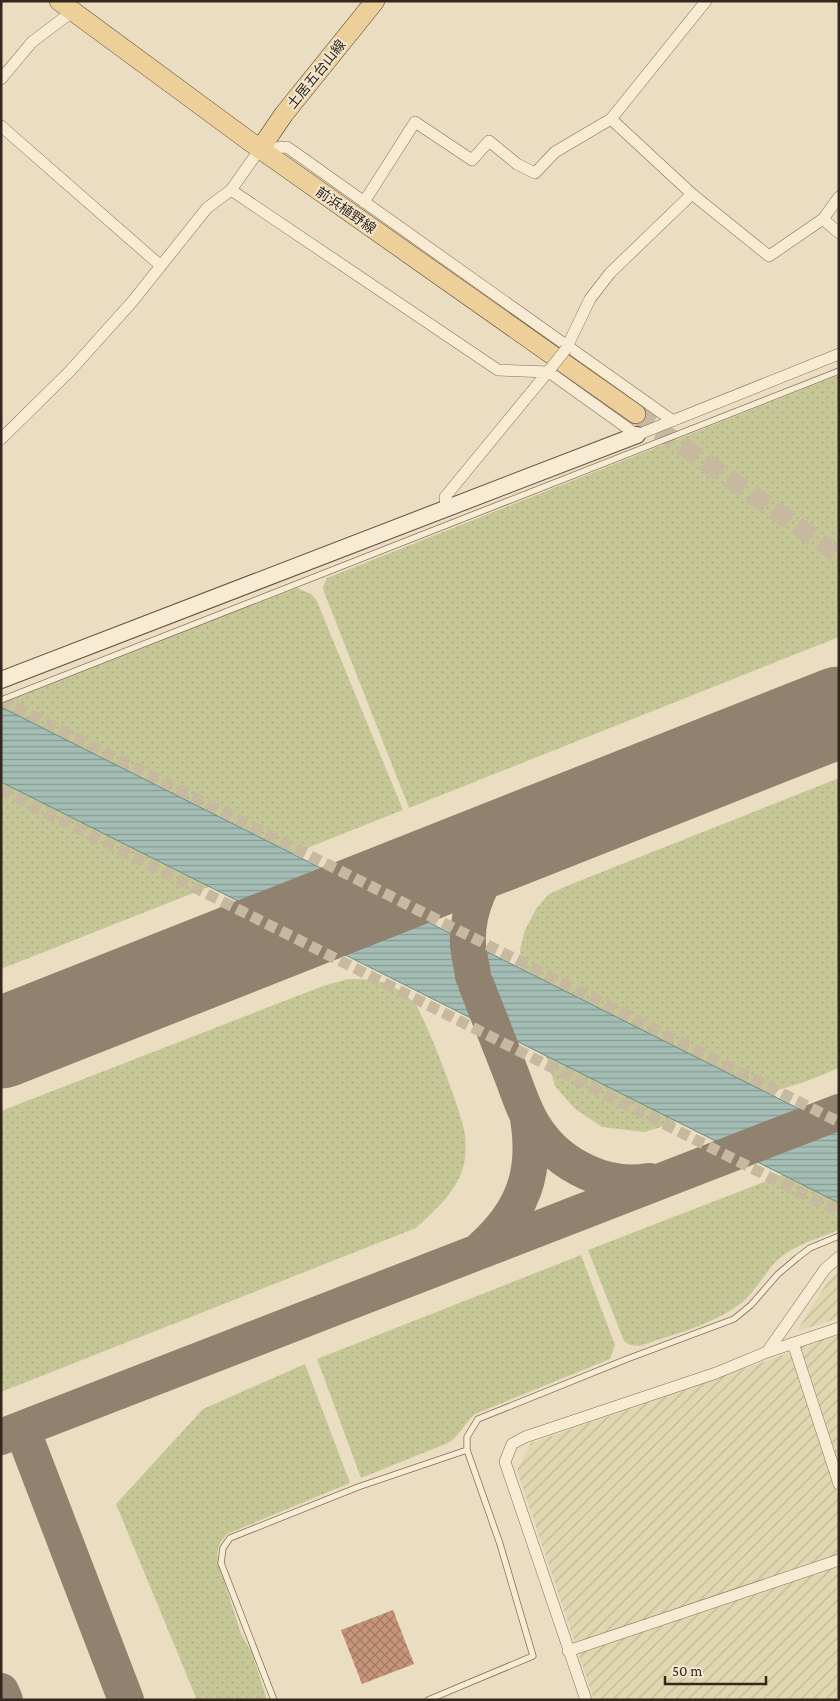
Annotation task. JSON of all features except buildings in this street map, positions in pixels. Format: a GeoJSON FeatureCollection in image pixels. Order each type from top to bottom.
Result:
{"type":"FeatureCollection","features":[{"type":"Feature","properties":{"kind":"main road","name":"土居五台山線"},"geometry":{"type":"LineString","coordinates":[[260,149],[284,114],[374,1]]}},
{"type":"Feature","properties":{"kind":"main road","name":"前浜植野線"},"geometry":{"type":"LineString","coordinates":[[66,6],[260,149],[636,414]]}},
{"type":"Feature","properties":{"kind":"street"},"geometry":{"type":"LineString","coordinates":[[364,202],[415,122],[472,160],[489,141],[517,164],[535,173],[555,152],[611,119],[706,1]]}},
{"type":"Feature","properties":{"kind":"street"},"geometry":{"type":"LineString","coordinates":[[1,79],[66,6]]}},
{"type":"Feature","properties":{"kind":"street"},"geometry":{"type":"LineString","coordinates":[[611,119],[692,194],[770,256],[823,219],[839,197]]}},
{"type":"Feature","properties":{"kind":"street"},"geometry":{"type":"LineString","coordinates":[[1,126],[161,266]]}},
{"type":"Feature","properties":{"kind":"street"},"geometry":{"type":"LineString","coordinates":[[1,439],[76,364],[161,266],[207,208],[231,190],[260,149],[287,147],[567,348],[673,421]]}},
{"type":"Feature","properties":{"kind":"street"},"geometry":{"type":"LineString","coordinates":[[231,190],[498,370],[550,370],[637,435]]}},
{"type":"Feature","properties":{"kind":"street"},"geometry":{"type":"LineString","coordinates":[[446,508],[444,497],[567,348],[590,299],[610,273],[692,194]]}},
{"type":"Feature","properties":{"kind":"street"},"geometry":{"type":"LineString","coordinates":[[823,219],[839,233]]}},
{"type":"Feature","properties":{"kind":"street"},"geometry":{"type":"LineString","coordinates":[[1,680],[673,421],[839,354]]}},
{"type":"Feature","properties":{"kind":"street"},"geometry":{"type":"LineString","coordinates":[[767,1352],[825,1269],[839,1257]]}},
{"type":"Feature","properties":{"kind":"street"},"geometry":{"type":"LineString","coordinates":[[586,1700],[504,1462],[512,1444],[525,1437],[716,1373],[767,1352],[839,1328]]}},
{"type":"Feature","properties":{"kind":"street"},"geometry":{"type":"LineString","coordinates":[[793,1343],[839,1484]]}},
{"type":"Feature","properties":{"kind":"street"},"geometry":{"type":"LineString","coordinates":[[568,1651],[839,1560]]}},
{"type":"Feature","properties":{"kind":"lane"},"geometry":{"type":"LineString","coordinates":[[1,700],[839,372]]}},
{"type":"Feature","properties":{"kind":"lane"},"geometry":{"type":"LineString","coordinates":[[428,1700],[533,1656],[500,1544],[467,1450],[467,1437],[478,1419],[627,1359],[734,1319],[751,1305],[778,1274],[797,1258],[810,1248],[839,1236]]}},
{"type":"Feature","properties":{"kind":"lane"},"geometry":{"type":"LineString","coordinates":[[274,1700],[221,1563],[226,1543],[230,1538],[358,1487],[467,1450]]}},
{"type":"Feature","properties":{"kind":"shaded area"},"geometry":{"type":"Polygon","coordinates":[[[839,1271],[839,1318],[797,1331],[828,1281],[839,1271]]]}},
{"type":"Feature","properties":{"kind":"shaded area"},"geometry":{"type":"Polygon","coordinates":[[[839,1332],[839,1472],[798,1346],[839,1332]]]}},
{"type":"Feature","properties":{"kind":"shaded area"},"geometry":{"type":"Polygon","coordinates":[[[791,1352],[839,1499],[839,1557],[575,1643],[517,1470],[531,1443],[791,1352]]]}},
{"type":"Feature","properties":{"kind":"shaded area"},"geometry":{"type":"Polygon","coordinates":[[[839,1564],[839,1700],[594,1700],[578,1652],[839,1564]]]}},
{"type":"Feature","properties":{"kind":"green space"},"geometry":{"type":"Polygon","coordinates":[[[839,375],[839,637],[409,808],[324,592],[323,587],[327,578],[839,375]]]}},
{"type":"Feature","properties":{"kind":"green space"},"geometry":{"type":"Polygon","coordinates":[[[297,588],[311,594],[316,599],[403,810],[1,969],[1,704],[297,588]]]}},
{"type":"Feature","properties":{"kind":"green space"},"geometry":{"type":"Polygon","coordinates":[[[839,778],[839,1068],[807,1081],[645,1132],[602,1127],[574,1108],[555,1086],[521,972],[520,950],[525,930],[536,909],[549,894],[569,885],[839,778]]]}},
{"type":"Feature","properties":{"kind":"green space"},"geometry":{"type":"Polygon","coordinates":[[[348,979],[376,981],[399,990],[414,1003],[426,1025],[451,1088],[465,1134],[466,1149],[461,1174],[445,1199],[416,1228],[1,1392],[1,1111],[323,986],[348,979]]]}},
{"type":"Feature","properties":{"kind":"green space"},"geometry":{"type":"Polygon","coordinates":[[[839,1153],[839,1230],[786,1253],[772,1266],[745,1300],[722,1315],[699,1326],[640,1346],[630,1345],[624,1341],[588,1250],[839,1153]]]}},
{"type":"Feature","properties":{"kind":"green space"},"geometry":{"type":"Polygon","coordinates":[[[581,1255],[615,1345],[610,1359],[475,1414],[448,1443],[361,1478],[317,1359],[581,1255]]]}},
{"type":"Feature","properties":{"kind":"green space"},"geometry":{"type":"Polygon","coordinates":[[[305,1364],[350,1483],[227,1534],[222,1540],[217,1554],[218,1562],[241,1634],[252,1653],[267,1700],[197,1700],[116,1504],[203,1409],[305,1364]]]}},
{"type":"Feature","properties":{"kind":"water"},"geometry":{"type":"Polygon","coordinates":[[[1,707],[839,1129],[839,1203],[1,782],[1,707]]]}},
{"type":"Feature","properties":{"kind":"taxiway"},"geometry":{"type":"LineString","coordinates":[[473,976],[468,949],[468,932],[477,894],[490,871],[511,848],[546,828]]}},
{"type":"Feature","properties":{"kind":"taxiway"},"geometry":{"type":"LineString","coordinates":[[476,984],[526,1111],[533,1125],[547,1143],[571,1164],[601,1178],[633,1183],[649,1181]]}},
{"type":"Feature","properties":{"kind":"taxiway"},"geometry":{"type":"LineString","coordinates":[[1,1437],[839,1112]]}},
{"type":"Feature","properties":{"kind":"taxiway"},"geometry":{"type":"LineString","coordinates":[[482,1248],[508,1220],[524,1190],[530,1156],[528,1118]]}},
{"type":"Feature","properties":{"kind":"taxiway"},"geometry":{"type":"LineString","coordinates":[[22,1429],[126,1700]]}},
{"type":"Feature","properties":{"kind":"taxiway"},"geometry":{"type":"LineString","coordinates":[[1,1691],[5,1700]]}},
{"type":"Feature","properties":{"kind":"runway"},"geometry":{"type":"LineString","coordinates":[[1,1043],[839,712]]}},
{"type":"Feature","properties":{"kind":"tunnel"},"geometry":{"type":"LineString","coordinates":[[636,414],[839,555]]}},
{"type":"Feature","properties":{"kind":"tunnel"},"geometry":{"type":"LineString","coordinates":[[1,700],[839,1122]]}},
{"type":"Feature","properties":{"kind":"tunnel"},"geometry":{"type":"LineString","coordinates":[[1,790],[839,1212]]}}]}
